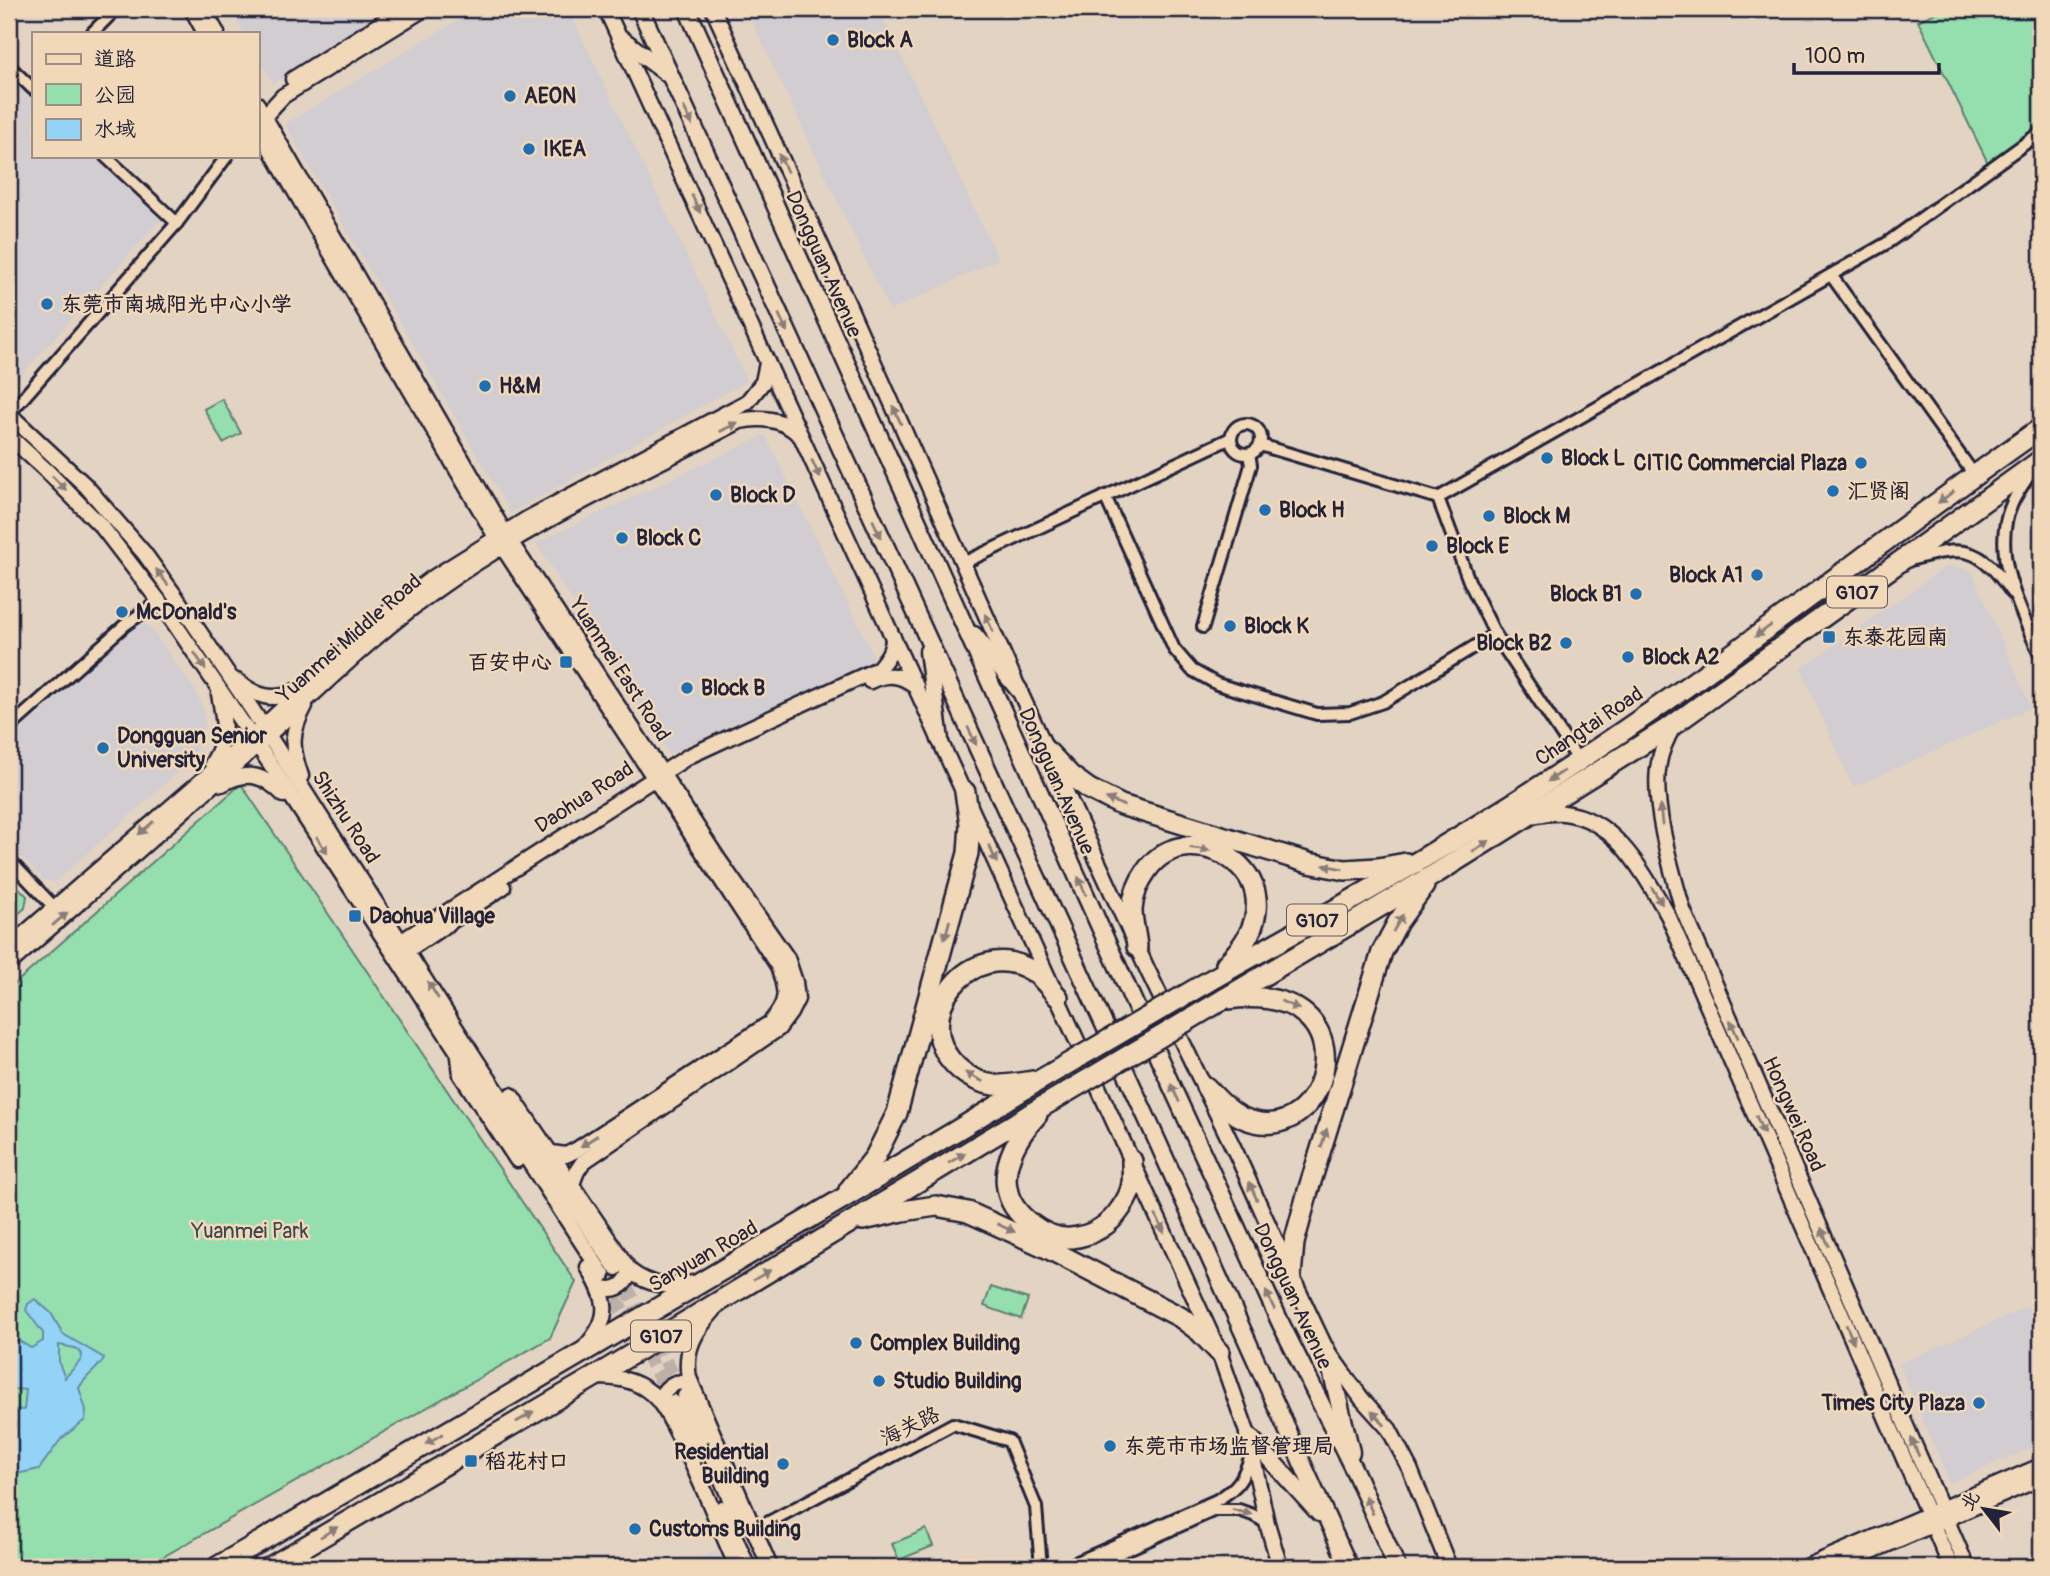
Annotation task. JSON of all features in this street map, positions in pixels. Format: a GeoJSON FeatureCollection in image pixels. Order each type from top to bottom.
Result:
{"type":"FeatureCollection","features":[{"type":"Feature","properties":{"kind":"highway","name":"Changtai Road"},"geometry":{"type":"LineString","coordinates":[[1224,999],[1429,867],[1667,701],[2041,428]]}},
{"type":"Feature","properties":{"kind":"highway","name":"Changtai Road"},"geometry":{"type":"LineString","coordinates":[[1209,981],[1527,817],[1673,726],[2039,462]]}},
{"type":"Feature","properties":{"kind":"highway"},"geometry":{"type":"LineString","coordinates":[[1048,752],[1071,776],[1121,806],[1309,863],[1345,870],[1429,867],[1382,952],[1308,1191],[1294,1243],[1291,1275]]}},
{"type":"Feature","properties":{"kind":"highway"},"geometry":{"type":"LineString","coordinates":[[837,1203],[876,1157],[897,1113],[968,853],[970,824],[965,792]]}},
{"type":"Feature","properties":{"kind":"highway"},"geometry":{"type":"LineString","coordinates":[[1137,947],[1132,909],[1139,881],[1154,860],[1174,849],[1191,847],[1207,848],[1224,854],[1236,861],[1249,876],[1258,899],[1255,921],[1246,944],[1209,981]]}},
{"type":"Feature","properties":{"kind":"highway"},"geometry":{"type":"LineString","coordinates":[[1040,1080],[995,1085],[975,1079],[959,1069],[947,1056],[940,1042],[940,1010],[947,992],[960,978],[975,967],[991,962],[1003,961],[1032,971],[1058,997]]}},
{"type":"Feature","properties":{"kind":"highway","name":"Sanyuan Road"},"geometry":{"type":"LineString","coordinates":[[217,1567],[1209,981]]}},
{"type":"Feature","properties":{"kind":"highway"},"geometry":{"type":"LineString","coordinates":[[1206,1087],[1226,1108],[1242,1117],[1273,1122],[1294,1115],[1306,1105],[1315,1095],[1324,1073],[1325,1051],[1321,1036],[1301,1009],[1267,997],[1224,999]]}},
{"type":"Feature","properties":{"kind":"highway","name":"G107"},"geometry":{"type":"LineString","coordinates":[[270,1567],[594,1377],[1224,999]]}},
{"type":"Feature","properties":{"kind":"highway"},"geometry":{"type":"LineString","coordinates":[[1050,1102],[1021,1135],[1012,1150],[1007,1171],[1006,1188],[1013,1205],[1024,1219],[1052,1235],[1070,1238],[1101,1228],[1115,1217],[1126,1200],[1132,1184],[1132,1161]]}},
{"type":"Feature","properties":{"kind":"highway"},"geometry":{"type":"LineString","coordinates":[[845,1225],[936,1206],[968,1212],[1047,1248],[1180,1317],[1199,1331],[1219,1352]]}},
{"type":"Feature","properties":{"kind":"main road"},"geometry":{"type":"LineString","coordinates":[[640,9],[1349,1567]]}},
{"type":"Feature","properties":{"kind":"main road","name":"Dongguan Avenue"},"geometry":{"type":"LineString","coordinates":[[687,9],[959,617],[1281,1324],[1356,1474],[1397,1567]]}},
{"type":"Feature","properties":{"kind":"main road"},"geometry":{"type":"LineString","coordinates":[[620,38],[670,75]]}},
{"type":"Feature","properties":{"kind":"main road"},"geometry":{"type":"LineString","coordinates":[[959,617],[1019,690]]}},
{"type":"Feature","properties":{"kind":"main road"},"geometry":{"type":"LineString","coordinates":[[926,634],[940,740]]}},
{"type":"Feature","properties":{"kind":"main road"},"geometry":{"type":"LineString","coordinates":[[1326,1349],[1356,1474]]}},
{"type":"Feature","properties":{"kind":"main road"},"geometry":{"type":"LineString","coordinates":[[1248,1434],[1329,1523]]}},
{"type":"Feature","properties":{"kind":"street"},"geometry":{"type":"LineString","coordinates":[[93,32],[116,9]]}},
{"type":"Feature","properties":{"kind":"street"},"geometry":{"type":"LineString","coordinates":[[191,9],[204,32]]}},
{"type":"Feature","properties":{"kind":"street"},"geometry":{"type":"LineString","coordinates":[[203,9],[216,32]]}},
{"type":"Feature","properties":{"kind":"street"},"geometry":{"type":"LineString","coordinates":[[259,115],[277,89],[404,9]]}},
{"type":"Feature","properties":{"kind":"street"},"geometry":{"type":"LineString","coordinates":[[259,115],[283,96],[424,9]]}},
{"type":"Feature","properties":{"kind":"street"},"geometry":{"type":"LineString","coordinates":[[606,9],[1219,1352],[1248,1434],[1267,1523],[1280,1567]]}},
{"type":"Feature","properties":{"kind":"street"},"geometry":{"type":"LineString","coordinates":[[713,9],[1019,690],[1137,947],[1206,1087],[1291,1275],[1326,1349],[1362,1399],[1389,1429],[1410,1469],[1449,1567]]}},
{"type":"Feature","properties":{"kind":"street"},"geometry":{"type":"LineString","coordinates":[[9,66],[32,88]]}},
{"type":"Feature","properties":{"kind":"street","name":"Yuanmei East Road"},"geometry":{"type":"LineString","coordinates":[[259,115],[503,539],[660,778],[778,966],[785,986],[786,999],[782,1010],[770,1023],[576,1150],[565,1155],[551,1153]]}},
{"type":"Feature","properties":{"kind":"street"},"geometry":{"type":"LineString","coordinates":[[1260,446],[1438,498],[1887,243],[2041,132]]}},
{"type":"Feature","properties":{"kind":"street"},"geometry":{"type":"LineString","coordinates":[[107,158],[177,223]]}},
{"type":"Feature","properties":{"kind":"street"},"geometry":{"type":"LineString","coordinates":[[9,414],[177,223],[226,158]]}},
{"type":"Feature","properties":{"kind":"street"},"geometry":{"type":"LineString","coordinates":[[1831,275],[1975,476]]}},
{"type":"Feature","properties":{"kind":"street","name":"Yuanmei Middle Road"},"geometry":{"type":"LineString","coordinates":[[9,964],[260,736],[395,606],[431,579],[732,411],[756,393],[763,382],[767,362]]}},
{"type":"Feature","properties":{"kind":"street","name":"Shizhu Road"},"geometry":{"type":"LineString","coordinates":[[9,414],[86,486],[114,517],[173,593],[229,675],[297,807],[464,1051]]}},
{"type":"Feature","properties":{"kind":"street","name":"Yuanmei Middle Road"},"geometry":{"type":"LineString","coordinates":[[503,539],[740,421],[755,418],[783,423],[795,430],[801,438]]}},
{"type":"Feature","properties":{"kind":"street"},"geometry":{"type":"LineString","coordinates":[[962,563],[1231,438],[1238,426],[1252,425],[1259,432],[1260,446]]}},
{"type":"Feature","properties":{"kind":"street","name":"Shizhu Road"},"geometry":{"type":"LineString","coordinates":[[9,436],[102,527],[159,601],[217,686],[309,797],[405,945],[464,1051],[471,1071],[612,1275]]}},
{"type":"Feature","properties":{"kind":"street"},"geometry":{"type":"LineString","coordinates":[[1231,438],[1236,451],[1249,454],[1260,446]]}},
{"type":"Feature","properties":{"kind":"street"},"geometry":{"type":"LineString","coordinates":[[1203,627],[1251,465],[1249,454]]}},
{"type":"Feature","properties":{"kind":"street"},"geometry":{"type":"LineString","coordinates":[[2015,598],[2005,555],[2006,521],[2011,505],[2039,462]]}},
{"type":"Feature","properties":{"kind":"street"},"geometry":{"type":"LineString","coordinates":[[1105,496],[1174,649],[1192,670],[1216,684],[1317,714],[1350,713],[1383,702],[1495,634]]}},
{"type":"Feature","properties":{"kind":"street"},"geometry":{"type":"LineString","coordinates":[[1438,498],[1469,581],[1495,634],[1579,761]]}},
{"type":"Feature","properties":{"kind":"street"},"geometry":{"type":"LineString","coordinates":[[1893,565],[1941,551],[1955,550],[1987,562],[1999,574],[2015,598],[2041,657]]}},
{"type":"Feature","properties":{"kind":"street"},"geometry":{"type":"LineString","coordinates":[[9,727],[125,625],[159,601]]}},
{"type":"Feature","properties":{"kind":"street","name":"Daohua Road"},"geometry":{"type":"LineString","coordinates":[[405,945],[690,756],[878,669],[889,656],[893,635]]}},
{"type":"Feature","properties":{"kind":"street"},"geometry":{"type":"LineString","coordinates":[[229,675],[246,688],[272,699],[312,687]]}},
{"type":"Feature","properties":{"kind":"street","name":"Daohua Road"},"geometry":{"type":"LineString","coordinates":[[660,778],[884,675],[898,675],[916,686]]}},
{"type":"Feature","properties":{"kind":"street"},"geometry":{"type":"LineString","coordinates":[[201,788],[221,749],[225,734],[217,686]]}},
{"type":"Feature","properties":{"kind":"street"},"geometry":{"type":"LineString","coordinates":[[309,797],[292,748],[295,727],[312,687]]}},
{"type":"Feature","properties":{"kind":"street","name":"Hongwei Road"},"geometry":{"type":"LineString","coordinates":[[1673,726],[1664,744],[1658,766],[1658,795],[1670,864],[1683,910],[1937,1517],[1951,1567]]}},
{"type":"Feature","properties":{"kind":"street"},"geometry":{"type":"LineString","coordinates":[[201,788],[238,775],[256,775],[279,790],[297,807]]}},
{"type":"Feature","properties":{"kind":"street","name":"Yuanmei East Road"},"geometry":{"type":"LineString","coordinates":[[572,1184],[576,1171],[583,1162],[778,1029],[797,999],[787,958],[660,778]]}},
{"type":"Feature","properties":{"kind":"street","name":"Yuanmei Middle Road"},"geometry":{"type":"LineString","coordinates":[[9,947],[201,788]]}},
{"type":"Feature","properties":{"kind":"street","name":"Hongwei Road"},"geometry":{"type":"LineString","coordinates":[[1527,817],[1565,813],[1589,820],[1606,830],[1642,871],[1668,915],[1937,1517],[1967,1567]]}},
{"type":"Feature","properties":{"kind":"street"},"geometry":{"type":"LineString","coordinates":[[9,860],[54,908]]}},
{"type":"Feature","properties":{"kind":"street"},"geometry":{"type":"LineString","coordinates":[[464,1051],[486,1059],[572,1184],[612,1275],[603,1296],[604,1317],[595,1335],[578,1355]]}},
{"type":"Feature","properties":{"kind":"street"},"geometry":{"type":"LineString","coordinates":[[612,1275],[667,1287],[702,1281]]}},
{"type":"Feature","properties":{"kind":"street"},"geometry":{"type":"LineString","coordinates":[[724,1297],[699,1326],[691,1342],[688,1369],[678,1398],[693,1464],[737,1567]]}},
{"type":"Feature","properties":{"kind":"street"},"geometry":{"type":"LineString","coordinates":[[594,1377],[618,1377],[636,1383],[651,1393],[678,1398],[754,1530],[770,1567]]}},
{"type":"Feature","properties":{"kind":"street"},"geometry":{"type":"LineString","coordinates":[[678,1398],[748,1567]]}},
{"type":"Feature","properties":{"kind":"street"},"geometry":{"type":"LineString","coordinates":[[678,1398],[760,1567]]}},
{"type":"Feature","properties":{"kind":"street","name":"海关路"},"geometry":{"type":"LineString","coordinates":[[754,1530],[953,1424],[1009,1441],[1036,1507],[1041,1567]]}},
{"type":"Feature","properties":{"kind":"street"},"geometry":{"type":"LineString","coordinates":[[1066,1567],[1217,1500],[1235,1489],[1252,1452]]}},
{"type":"Feature","properties":{"kind":"street"},"geometry":{"type":"LineString","coordinates":[[1835,1567],[2041,1466]]}},
{"type":"Feature","properties":{"kind":"street"},"geometry":{"type":"LineString","coordinates":[[1806,1567],[2041,1478]]}},
{"type":"Feature","properties":{"kind":"street"},"geometry":{"type":"LineString","coordinates":[[1088,1567],[1215,1510],[1239,1510],[1267,1523]]}},
{"type":"Feature","properties":{"kind":"shaded area"},"geometry":{"type":"Polygon","coordinates":[[[230,9],[394,9],[273,83],[259,59],[259,32],[243,32],[230,9]]]}},
{"type":"Feature","properties":{"kind":"shaded area"},"geometry":{"type":"Polygon","coordinates":[[[477,9],[568,9],[747,381],[511,513],[285,124],[477,9]]]}},
{"type":"Feature","properties":{"kind":"shaded area"},"geometry":{"type":"Polygon","coordinates":[[[746,9],[879,9],[998,259],[890,311],[746,9]]]}},
{"type":"Feature","properties":{"kind":"shaded area","name":"东莞市南城阳光中心小学"},"geometry":{"type":"Polygon","coordinates":[[[9,75],[32,97],[32,158],[96,158],[161,219],[9,388],[9,75]]]}},
{"type":"Feature","properties":{"kind":"shaded area"},"geometry":{"type":"Polygon","coordinates":[[[765,435],[876,661],[669,754],[536,543],[765,435]]]}},
{"type":"Feature","properties":{"kind":"shaded area"},"geometry":{"type":"Polygon","coordinates":[[[1947,566],[1971,570],[2031,708],[1853,787],[1801,669],[1947,566]]]}},
{"type":"Feature","properties":{"kind":"shaded area","name":"Dongguan Senior University"},"geometry":{"type":"Polygon","coordinates":[[[140,623],[149,626],[194,689],[204,710],[205,723],[194,758],[55,882],[44,880],[9,844],[9,737],[140,623]]]}},
{"type":"Feature","properties":{"kind":"shaded area","name":"Times City Plaza"},"geometry":{"type":"Polygon","coordinates":[[[2041,1301],[2041,1443],[1950,1483],[1899,1364],[2041,1301]]]}},
{"type":"Feature","properties":{"kind":"shaded area"},"geometry":{"type":"Polygon","coordinates":[[[717,1550],[724,1567],[687,1567],[717,1550]]]}},
{"type":"Feature","properties":{"kind":"green space"},"geometry":{"type":"Polygon","coordinates":[[[1943,9],[2041,9],[2041,125],[1988,163],[1918,21],[1943,9]]]}},
{"type":"Feature","properties":{"kind":"green space"},"geometry":{"type":"Polygon","coordinates":[[[9,205],[15,234],[9,261],[9,205]]]}},
{"type":"Feature","properties":{"kind":"green space"},"geometry":{"type":"Polygon","coordinates":[[[222,399],[241,433],[223,443],[204,409],[222,399]]]}},
{"type":"Feature","properties":{"kind":"green space","name":"Yuanmei Park"},"geometry":{"type":"Polygon","coordinates":[[[241,784],[576,1282],[550,1338],[145,1567],[9,1567],[9,989],[241,784]]]}},
{"type":"Feature","properties":{"kind":"green space"},"geometry":{"type":"Polygon","coordinates":[[[9,878],[27,896],[25,908],[9,922],[9,878]]]}},
{"type":"Feature","properties":{"kind":"green space"},"geometry":{"type":"Polygon","coordinates":[[[991,1287],[1028,1299],[1021,1319],[984,1306],[991,1287]]]}},
{"type":"Feature","properties":{"kind":"green space"},"geometry":{"type":"Polygon","coordinates":[[[926,1529],[933,1546],[899,1560],[892,1544],[926,1529]]]}},
{"type":"Feature","properties":{"kind":"water"},"geometry":{"type":"Polygon","coordinates":[[[35,1299],[51,1313],[63,1334],[104,1358],[79,1388],[86,1410],[85,1420],[61,1439],[39,1469],[21,1473],[9,1469],[9,1409],[24,1410],[26,1390],[13,1389],[9,1384],[9,1342],[19,1341],[31,1348],[43,1341],[43,1333],[26,1310],[28,1304],[35,1299]],[[59,1345],[59,1363],[65,1378],[81,1360],[82,1354],[75,1348],[59,1345]]]}},
{"type":"Feature","properties":{"kind":"tunnel"},"geometry":{"type":"LineString","coordinates":[[616,1268],[682,1392]]}},
{"type":"Feature","properties":{"kind":"tunnel"},"geometry":{"type":"LineString","coordinates":[[605,1280],[672,1400]]}},
{"type":"Feature","properties":{"kind":"place","name":"Block A"},"geometry":{"type":"Point","coordinates":[833,40]}},
{"type":"Feature","properties":{"kind":"place","name":"AEON"},"geometry":{"type":"Point","coordinates":[510,96]}},
{"type":"Feature","properties":{"kind":"place","name":"IKEA"},"geometry":{"type":"Point","coordinates":[529,149]}},
{"type":"Feature","properties":{"kind":"place","name":"东莞市南城阳光中心小学"},"geometry":{"type":"Point","coordinates":[47,304]}},
{"type":"Feature","properties":{"kind":"place","name":"H&M"},"geometry":{"type":"Point","coordinates":[485,386]}},
{"type":"Feature","properties":{"kind":"place","name":"Block L"},"geometry":{"type":"Point","coordinates":[1547,458]}},
{"type":"Feature","properties":{"kind":"place","name":"CITIC Commercial Plaza"},"geometry":{"type":"Point","coordinates":[1861,463]}},
{"type":"Feature","properties":{"kind":"place","name":"汇贤阁"},"geometry":{"type":"Point","coordinates":[1833,491]}},
{"type":"Feature","properties":{"kind":"place","name":"Block D"},"geometry":{"type":"Point","coordinates":[716,495]}},
{"type":"Feature","properties":{"kind":"place","name":"Block H"},"geometry":{"type":"Point","coordinates":[1265,510]}},
{"type":"Feature","properties":{"kind":"place","name":"Block M"},"geometry":{"type":"Point","coordinates":[1489,516]}},
{"type":"Feature","properties":{"kind":"place","name":"Block C"},"geometry":{"type":"Point","coordinates":[622,538]}},
{"type":"Feature","properties":{"kind":"place","name":"Block E"},"geometry":{"type":"Point","coordinates":[1432,546]}},
{"type":"Feature","properties":{"kind":"place","name":"Block A1"},"geometry":{"type":"Point","coordinates":[1757,575]}},
{"type":"Feature","properties":{"kind":"place","name":"Block B1"},"geometry":{"type":"Point","coordinates":[1636,594]}},
{"type":"Feature","properties":{"kind":"place","name":"McDonald's"},"geometry":{"type":"Point","coordinates":[122,612]}},
{"type":"Feature","properties":{"kind":"place","name":"Block K"},"geometry":{"type":"Point","coordinates":[1230,626]}},
{"type":"Feature","properties":{"kind":"place","name":"东泰花园南"},"geometry":{"type":"Point","coordinates":[1829,637]}},
{"type":"Feature","properties":{"kind":"place","name":"Block B2"},"geometry":{"type":"Point","coordinates":[1566,643]}},
{"type":"Feature","properties":{"kind":"place","name":"Block A2"},"geometry":{"type":"Point","coordinates":[1628,657]}},
{"type":"Feature","properties":{"kind":"place","name":"百安中心"},"geometry":{"type":"Point","coordinates":[566,662]}},
{"type":"Feature","properties":{"kind":"place","name":"Block B"},"geometry":{"type":"Point","coordinates":[687,688]}},
{"type":"Feature","properties":{"kind":"place","name":"Dongguan Senior University"},"geometry":{"type":"Point","coordinates":[103,748]}},
{"type":"Feature","properties":{"kind":"place","name":"Daohua Village"},"geometry":{"type":"Point","coordinates":[355,916]}},
{"type":"Feature","properties":{"kind":"place","name":"Complex Building"},"geometry":{"type":"Point","coordinates":[856,1343]}},
{"type":"Feature","properties":{"kind":"place","name":"Studio Building"},"geometry":{"type":"Point","coordinates":[879,1381]}},
{"type":"Feature","properties":{"kind":"place","name":"Times City Plaza"},"geometry":{"type":"Point","coordinates":[1979,1403]}},
{"type":"Feature","properties":{"kind":"place","name":"东莞市市场监督管理局"},"geometry":{"type":"Point","coordinates":[1110,1446]}},
{"type":"Feature","properties":{"kind":"place","name":"稻花村口"},"geometry":{"type":"Point","coordinates":[471,1461]}},
{"type":"Feature","properties":{"kind":"place","name":"Residential Building"},"geometry":{"type":"Point","coordinates":[783,1464]}},
{"type":"Feature","properties":{"kind":"place","name":"Customs Building"},"geometry":{"type":"Point","coordinates":[635,1529]}}]}
